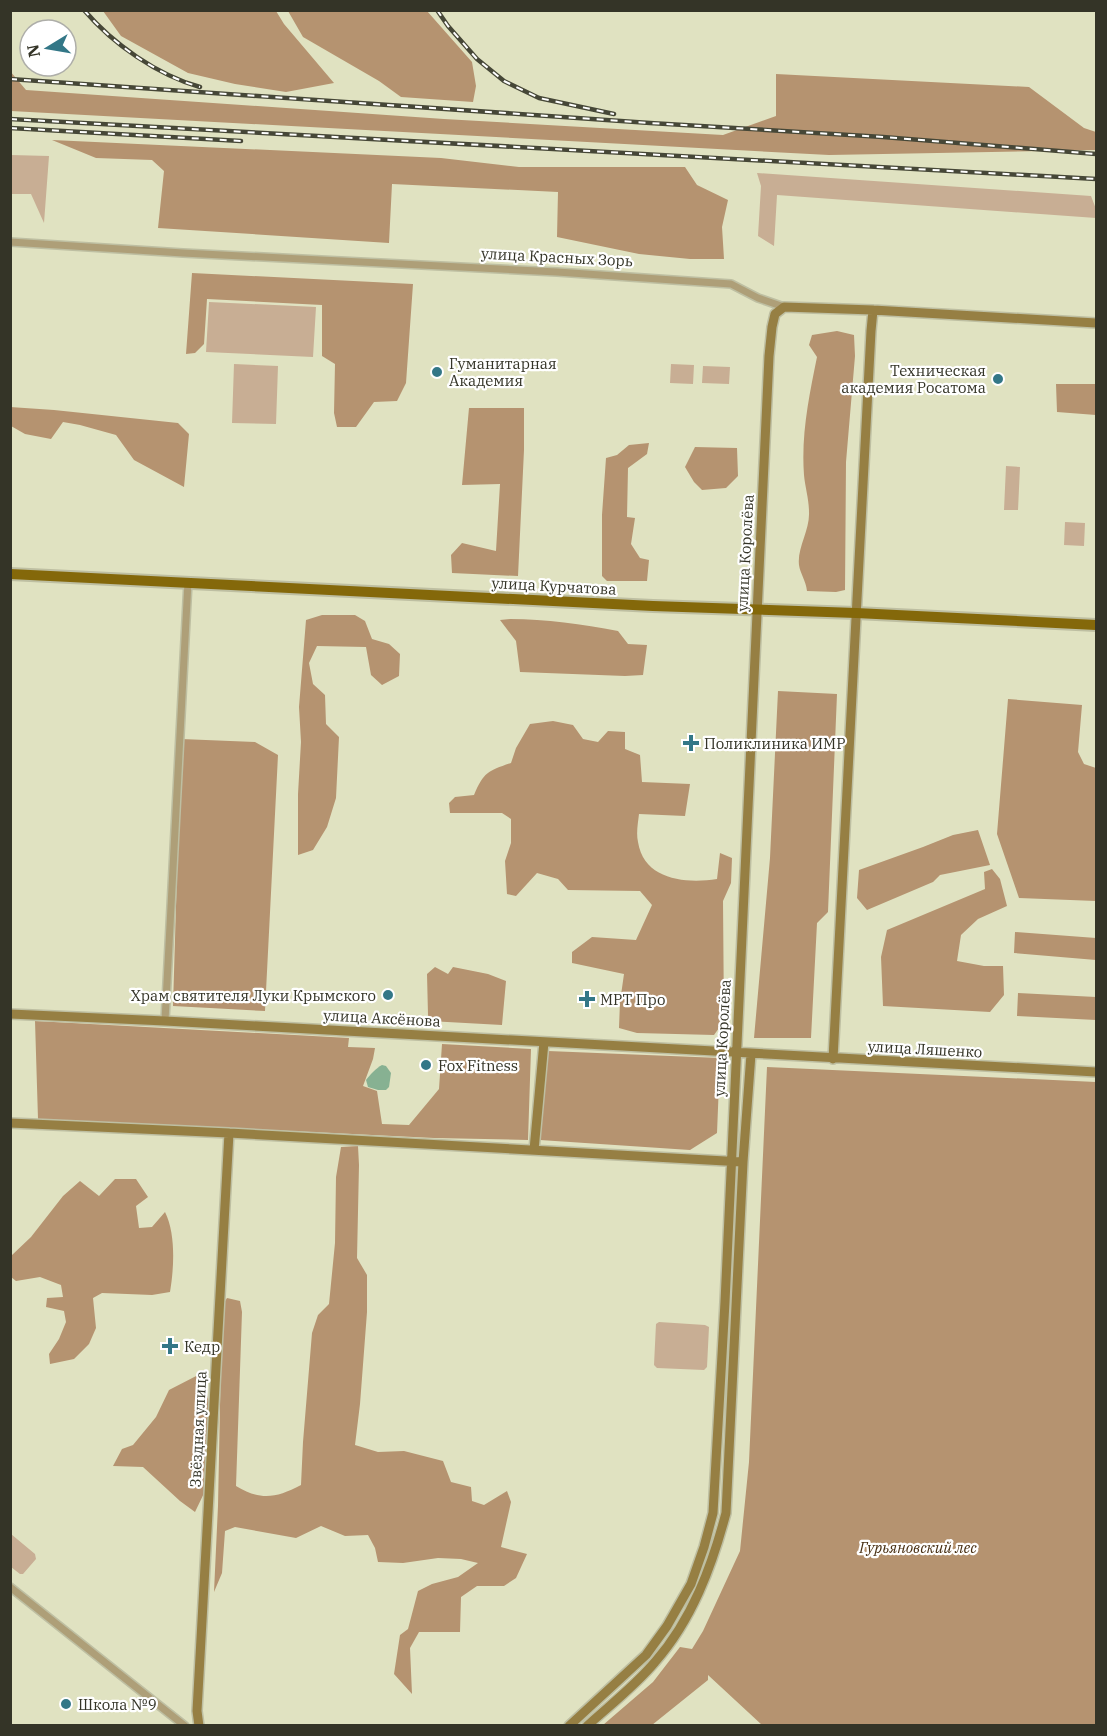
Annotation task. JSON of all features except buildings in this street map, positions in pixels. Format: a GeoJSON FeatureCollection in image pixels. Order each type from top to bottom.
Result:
{"type":"FeatureCollection","features":[{"type":"Feature","properties":{"kind":"main road","name":"улица Красных Зорь"},"geometry":{"type":"LineString","coordinates":[[784,307],[1096,323]]}},
{"type":"Feature","properties":{"kind":"main road","name":"улица Королёва"},"geometry":{"type":"LineString","coordinates":[[569,1725],[646,1655],[667,1626],[690,1584],[704,1548],[713,1514],[770,347],[775,314],[784,307]]}},
{"type":"Feature","properties":{"kind":"main road"},"geometry":{"type":"LineString","coordinates":[[833,1059],[873,310]]}},
{"type":"Feature","properties":{"kind":"main road","name":"улица Курчатова"},"geometry":{"type":"LineString","coordinates":[[10,574],[1096,625]]}},
{"type":"Feature","properties":{"kind":"main road","name":"улица Аксёнова"},"geometry":{"type":"LineString","coordinates":[[10,1014],[751,1054]]}},
{"type":"Feature","properties":{"kind":"main road"},"geometry":{"type":"LineString","coordinates":[[534,1150],[544,1042]]}},
{"type":"Feature","properties":{"kind":"main road","name":"улица Королёва"},"geometry":{"type":"LineString","coordinates":[[587,1725],[656,1662],[677,1632],[702,1588],[717,1551],[726,1513],[743,1162],[751,1054]]}},
{"type":"Feature","properties":{"kind":"main road","name":"улица Ляшенко"},"geometry":{"type":"LineString","coordinates":[[751,1054],[1096,1072]]}},
{"type":"Feature","properties":{"kind":"main road"},"geometry":{"type":"LineString","coordinates":[[10,1123],[743,1162]]}},
{"type":"Feature","properties":{"kind":"main road","name":"Звёздная улица"},"geometry":{"type":"LineString","coordinates":[[199,1725],[197,1710],[229,1133]]}},
{"type":"Feature","properties":{"kind":"street","name":"улица Красных Зорь"},"geometry":{"type":"LineString","coordinates":[[10,242],[557,272],[731,284],[758,298],[784,307]]}},
{"type":"Feature","properties":{"kind":"street"},"geometry":{"type":"LineString","coordinates":[[165,1021],[188,582]]}},
{"type":"Feature","properties":{"kind":"street"},"geometry":{"type":"LineString","coordinates":[[10,1587],[185,1725]]}},
{"type":"Feature","properties":{"kind":"shaded area"},"geometry":{"type":"Polygon","coordinates":[[[11,155],[49,156],[44,223],[31,194],[11,194],[11,155]]]}},
{"type":"Feature","properties":{"kind":"shaded area"},"geometry":{"type":"Polygon","coordinates":[[[757,173],[1091,196],[1096,209],[1096,218],[777,195],[774,246],[758,236],[761,186],[757,173]]]}},
{"type":"Feature","properties":{"kind":"shaded area"},"geometry":{"type":"Polygon","coordinates":[[[209,302],[316,307],[313,357],[206,352],[209,302]]]}},
{"type":"Feature","properties":{"kind":"shaded area"},"geometry":{"type":"Polygon","coordinates":[[[234,364],[278,366],[276,424],[232,423],[234,364]]]}},
{"type":"Feature","properties":{"kind":"shaded area"},"geometry":{"type":"Polygon","coordinates":[[[671,364],[694,365],[693,384],[670,383],[671,364]]]}},
{"type":"Feature","properties":{"kind":"shaded area"},"geometry":{"type":"Polygon","coordinates":[[[703,366],[730,367],[729,384],[702,383],[703,366]]]}},
{"type":"Feature","properties":{"kind":"shaded area"},"geometry":{"type":"Polygon","coordinates":[[[1006,466],[1020,467],[1018,510],[1004,510],[1006,466]]]}},
{"type":"Feature","properties":{"kind":"shaded area"},"geometry":{"type":"Polygon","coordinates":[[[1065,522],[1085,523],[1084,546],[1064,545],[1065,522]]]}},
{"type":"Feature","properties":{"kind":"shaded area"},"geometry":{"type":"Polygon","coordinates":[[[382,1065],[386,1066],[391,1073],[389,1087],[386,1090],[378,1090],[368,1087],[366,1080],[382,1065]]]}},
{"type":"Feature","properties":{"kind":"shaded area"},"geometry":{"type":"Polygon","coordinates":[[[659,1322],[709,1327],[707,1367],[704,1370],[657,1368],[654,1365],[656,1324],[659,1322]]]}},
{"type":"Feature","properties":{"kind":"shaded area"},"geometry":{"type":"Polygon","coordinates":[[[11,1534],[35,1554],[36,1559],[23,1574],[11,1567],[11,1534]]]}},
{"type":"Feature","properties":{"kind":"green space"},"geometry":{"type":"Polygon","coordinates":[[[103,11],[276,11],[284,24],[334,83],[286,92],[235,84],[188,73],[121,36],[103,11]]]}},
{"type":"Feature","properties":{"kind":"green space"},"geometry":{"type":"Polygon","coordinates":[[[288,11],[427,11],[472,62],[476,86],[473,102],[401,97],[379,81],[303,37],[288,11]]]}},
{"type":"Feature","properties":{"kind":"green space"},"geometry":{"type":"Polygon","coordinates":[[[10,71],[26,90],[444,119],[723,135],[776,116],[776,74],[1029,87],[1084,128],[1096,132],[1096,150],[829,155],[11,111],[10,71]]]}},
{"type":"Feature","properties":{"kind":"green space"},"geometry":{"type":"Polygon","coordinates":[[[52,140],[441,158],[519,167],[685,167],[697,185],[728,200],[722,227],[724,259],[690,259],[639,254],[557,237],[558,192],[392,184],[389,243],[158,228],[164,171],[152,160],[96,158],[52,140]]]}},
{"type":"Feature","properties":{"kind":"green space"},"geometry":{"type":"Polygon","coordinates":[[[192,273],[413,284],[406,383],[397,401],[374,402],[356,427],[337,427],[334,413],[335,364],[322,356],[322,305],[207,299],[204,344],[195,353],[186,354],[192,273]]]}},
{"type":"Feature","properties":{"kind":"green space"},"geometry":{"type":"Polygon","coordinates":[[[837,331],[854,335],[855,356],[846,462],[845,590],[807,591],[799,559],[809,519],[803,460],[805,430],[817,357],[809,345],[812,335],[837,331]]]}},
{"type":"Feature","properties":{"kind":"green space"},"geometry":{"type":"Polygon","coordinates":[[[1056,384],[1096,384],[1096,415],[1057,412],[1056,384]]]}},
{"type":"Feature","properties":{"kind":"green space"},"geometry":{"type":"Polygon","coordinates":[[[10,407],[178,423],[189,434],[184,487],[134,460],[116,435],[63,422],[51,439],[25,434],[11,426],[10,407]]]}},
{"type":"Feature","properties":{"kind":"green space"},"geometry":{"type":"Polygon","coordinates":[[[469,408],[524,408],[518,576],[452,573],[451,555],[462,543],[496,551],[500,484],[462,485],[469,408]]]}},
{"type":"Feature","properties":{"kind":"green space"},"geometry":{"type":"Polygon","coordinates":[[[649,443],[647,454],[628,468],[627,517],[635,518],[631,544],[640,558],[649,560],[647,581],[607,581],[602,576],[602,515],[606,458],[617,455],[629,445],[649,443]]]}},
{"type":"Feature","properties":{"kind":"green space"},"geometry":{"type":"Polygon","coordinates":[[[695,447],[737,448],[738,476],[726,488],[702,490],[685,467],[695,447]]]}},
{"type":"Feature","properties":{"kind":"green space"},"geometry":{"type":"Polygon","coordinates":[[[322,615],[355,615],[365,621],[372,639],[389,644],[400,654],[399,676],[382,685],[371,675],[366,647],[317,646],[309,663],[313,684],[325,695],[326,724],[339,737],[336,798],[327,827],[313,850],[298,855],[301,742],[299,707],[306,620],[322,615]]]}},
{"type":"Feature","properties":{"kind":"green space"},"geometry":{"type":"Polygon","coordinates":[[[500,620],[564,622],[618,631],[628,644],[647,645],[643,675],[520,672],[516,641],[500,620]]]}},
{"type":"Feature","properties":{"kind":"green space"},"geometry":{"type":"Polygon","coordinates":[[[778,691],[837,694],[828,912],[817,923],[811,1038],[754,1038],[770,858],[778,691]]]}},
{"type":"Feature","properties":{"kind":"green space"},"geometry":{"type":"Polygon","coordinates":[[[1008,699],[1082,705],[1078,752],[1084,764],[1096,768],[1096,901],[1019,898],[997,834],[1008,699]]]}},
{"type":"Feature","properties":{"kind":"green space"},"geometry":{"type":"Polygon","coordinates":[[[553,721],[573,725],[583,739],[598,742],[608,731],[625,732],[625,749],[640,755],[642,782],[690,784],[685,816],[639,814],[637,835],[642,855],[657,872],[680,880],[717,879],[720,853],[732,858],[731,883],[723,901],[724,1021],[714,1035],[637,1033],[619,1028],[624,974],[572,963],[572,952],[592,937],[636,940],[652,905],[640,891],[568,890],[558,879],[537,873],[516,896],[507,894],[505,861],[511,843],[511,819],[502,813],[450,813],[449,803],[455,797],[474,795],[488,773],[511,763],[516,748],[530,724],[553,721]]]}},
{"type":"Feature","properties":{"kind":"green space"},"geometry":{"type":"Polygon","coordinates":[[[181,739],[255,742],[278,755],[265,1011],[173,1006],[181,739]]]}},
{"type":"Feature","properties":{"kind":"green space"},"geometry":{"type":"Polygon","coordinates":[[[978,830],[990,865],[940,875],[933,882],[867,910],[857,898],[859,870],[953,835],[978,830]]]}},
{"type":"Feature","properties":{"kind":"green space"},"geometry":{"type":"Polygon","coordinates":[[[992,869],[1000,879],[1007,906],[978,919],[961,935],[957,961],[984,966],[1003,966],[1004,995],[990,1012],[883,1006],[881,957],[887,930],[985,889],[984,872],[992,869]]]}},
{"type":"Feature","properties":{"kind":"green space"},"geometry":{"type":"Polygon","coordinates":[[[1015,932],[1096,938],[1096,960],[1014,953],[1015,932]]]}},
{"type":"Feature","properties":{"kind":"green space"},"geometry":{"type":"Polygon","coordinates":[[[435,967],[448,974],[453,967],[488,974],[506,981],[502,1025],[429,1021],[427,974],[435,967]]]}},
{"type":"Feature","properties":{"kind":"green space"},"geometry":{"type":"Polygon","coordinates":[[[1018,993],[1096,997],[1096,1020],[1017,1016],[1018,993]]]}},
{"type":"Feature","properties":{"kind":"green space"},"geometry":{"type":"Polygon","coordinates":[[[35,1021],[349,1038],[348,1047],[375,1048],[363,1086],[377,1091],[382,1124],[409,1125],[439,1089],[442,1044],[531,1049],[528,1140],[434,1138],[38,1119],[35,1021]]]}},
{"type":"Feature","properties":{"kind":"green space"},"geometry":{"type":"Polygon","coordinates":[[[548,1051],[720,1058],[717,1133],[690,1150],[540,1140],[548,1051]]]}},
{"type":"Feature","properties":{"kind":"green space","name":"Гурьяновский лес"},"geometry":{"type":"Polygon","coordinates":[[[767,1067],[1096,1082],[1096,1725],[762,1725],[708,1675],[708,1680],[652,1725],[603,1725],[653,1682],[680,1647],[692,1649],[703,1631],[740,1551],[749,1462],[767,1067]]]}},
{"type":"Feature","properties":{"kind":"green space"},"geometry":{"type":"Polygon","coordinates":[[[358,1146],[357,1258],[367,1275],[367,1312],[355,1445],[378,1452],[404,1451],[443,1461],[451,1482],[471,1487],[472,1501],[484,1505],[507,1491],[511,1502],[501,1547],[527,1554],[516,1578],[504,1586],[477,1586],[461,1597],[460,1632],[419,1632],[410,1648],[412,1694],[394,1674],[400,1635],[408,1629],[418,1591],[432,1584],[458,1577],[478,1563],[461,1559],[438,1558],[403,1563],[378,1562],[375,1548],[368,1535],[345,1536],[321,1526],[296,1538],[235,1527],[225,1531],[222,1573],[214,1592],[222,1306],[227,1298],[240,1301],[242,1312],[236,1486],[261,1496],[284,1493],[301,1485],[312,1333],[318,1315],[329,1304],[335,1243],[336,1177],[341,1147],[358,1146]]]}},
{"type":"Feature","properties":{"kind":"green space"},"geometry":{"type":"Polygon","coordinates":[[[115,1179],[136,1179],[148,1197],[136,1206],[139,1228],[152,1227],[165,1212],[172,1241],[173,1262],[170,1292],[152,1295],[102,1293],[93,1298],[96,1328],[89,1344],[74,1359],[50,1364],[49,1354],[66,1322],[64,1311],[46,1307],[47,1298],[63,1297],[61,1285],[40,1277],[16,1281],[11,1277],[11,1256],[31,1237],[63,1196],[80,1181],[99,1196],[115,1179]]]}},
{"type":"Feature","properties":{"kind":"green space"},"geometry":{"type":"Polygon","coordinates":[[[202,1373],[209,1403],[207,1487],[195,1512],[143,1467],[113,1466],[122,1449],[133,1445],[156,1417],[169,1390],[202,1373]]]}},
{"type":"Feature","properties":{"kind":"railway"},"geometry":{"type":"LineString","coordinates":[[84,10],[108,35],[137,57],[168,75],[200,87]]}},
{"type":"Feature","properties":{"kind":"railway"},"geometry":{"type":"LineString","coordinates":[[437,10],[477,59],[504,81],[539,98],[614,114]]}},
{"type":"Feature","properties":{"kind":"railway"},"geometry":{"type":"LineString","coordinates":[[10,79],[883,137],[1096,154]]}},
{"type":"Feature","properties":{"kind":"railway"},"geometry":{"type":"LineString","coordinates":[[10,119],[1096,179]]}},
{"type":"Feature","properties":{"kind":"railway"},"geometry":{"type":"LineString","coordinates":[[10,128],[241,141]]}},
{"type":"Feature","properties":{"kind":"place","name":"Гуманитарная Академия"},"geometry":{"type":"Point","coordinates":[437,372]}},
{"type":"Feature","properties":{"kind":"place","name":"Техническая академия Росатома"},"geometry":{"type":"Point","coordinates":[998,379]}},
{"type":"Feature","properties":{"kind":"place","name":"Поликлиника ИМР"},"geometry":{"type":"Point","coordinates":[691,743]}},
{"type":"Feature","properties":{"kind":"place","name":"Храм святителя Луки Крымского"},"geometry":{"type":"Point","coordinates":[388,995]}},
{"type":"Feature","properties":{"kind":"place","name":"МРТ Про"},"geometry":{"type":"Point","coordinates":[587,999]}},
{"type":"Feature","properties":{"kind":"place","name":"Fox Fitness"},"geometry":{"type":"Point","coordinates":[426,1065]}},
{"type":"Feature","properties":{"kind":"place","name":"Кедр"},"geometry":{"type":"Point","coordinates":[170,1346]}},
{"type":"Feature","properties":{"kind":"place","name":"Школа №9"},"geometry":{"type":"Point","coordinates":[66,1704]}}]}
